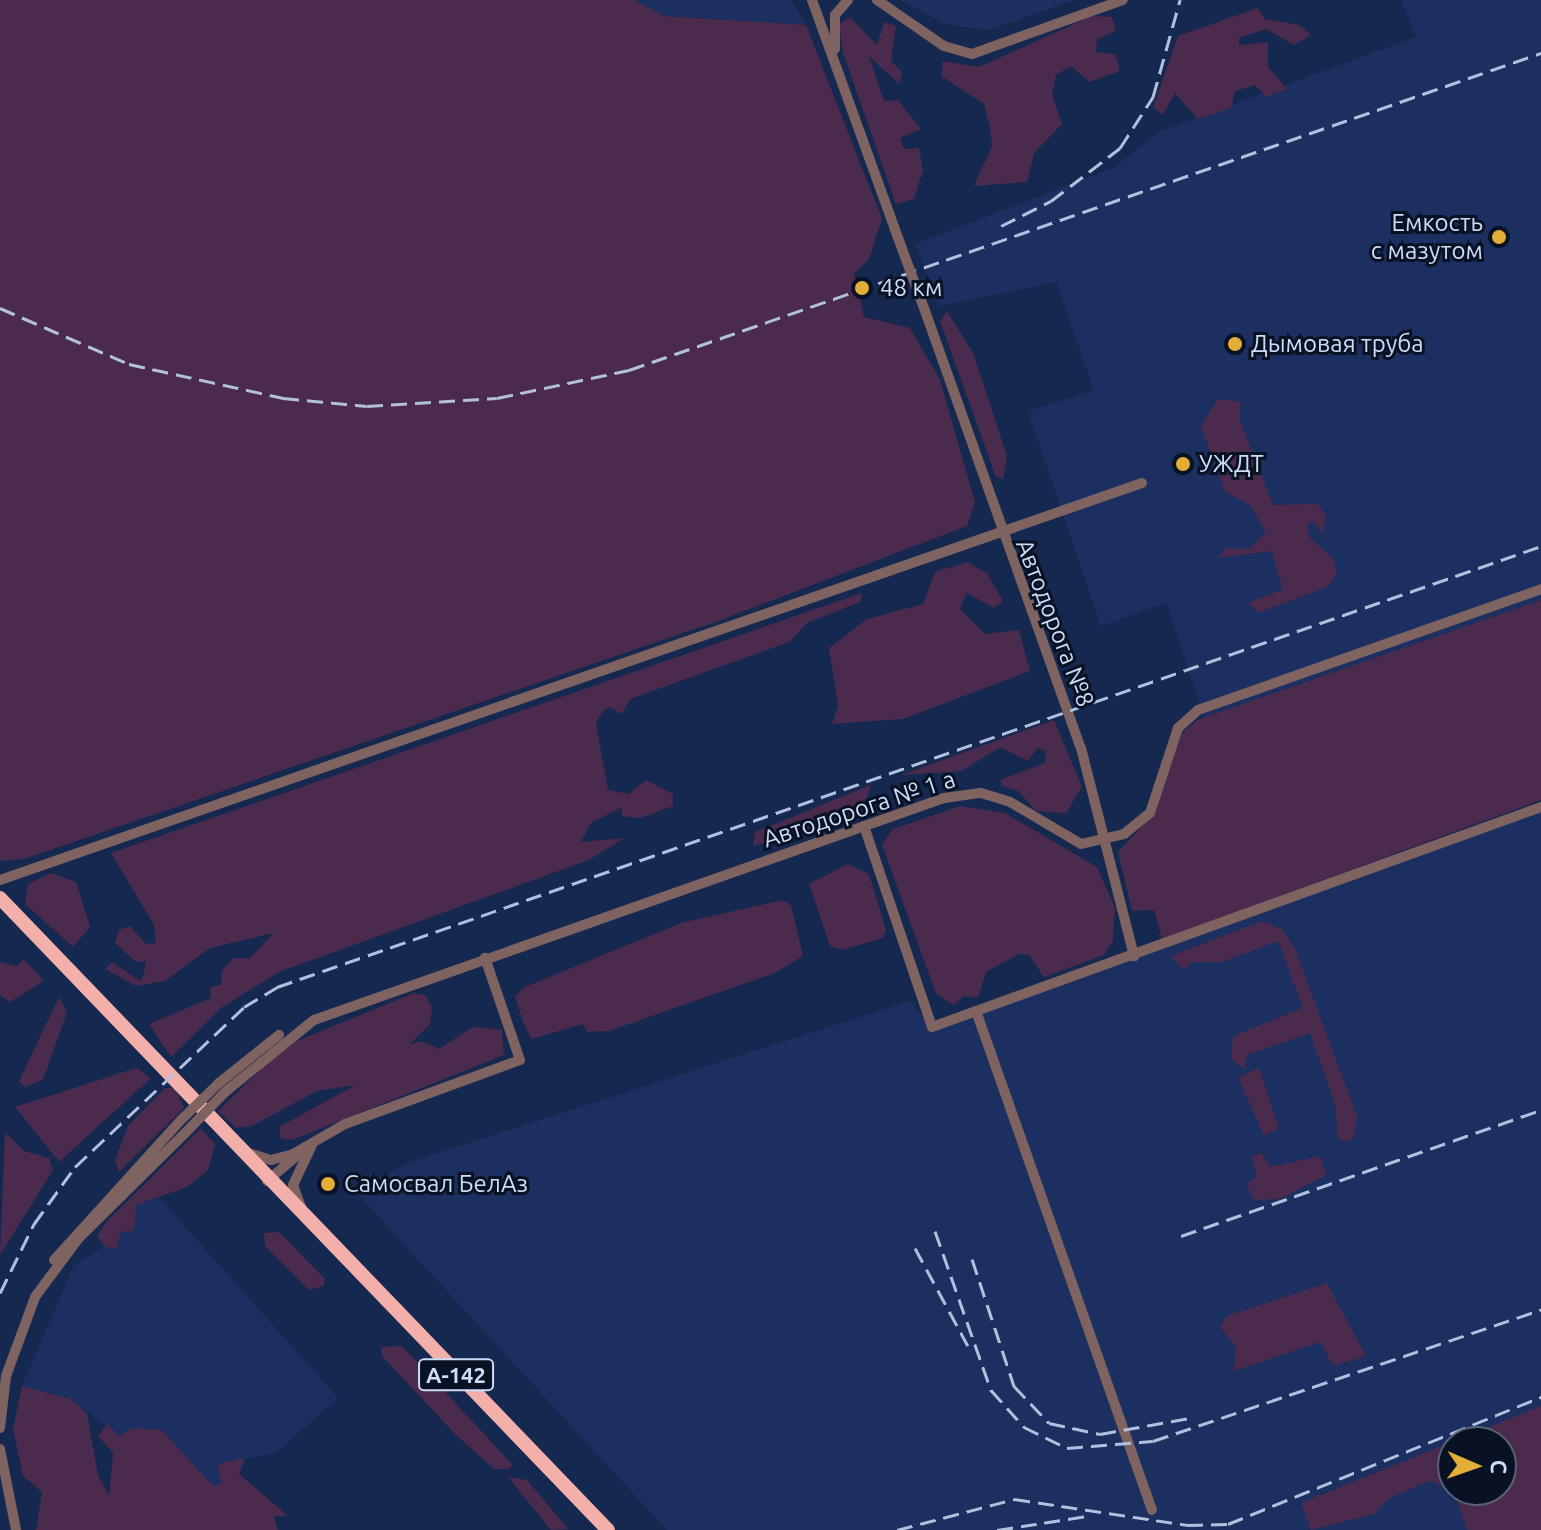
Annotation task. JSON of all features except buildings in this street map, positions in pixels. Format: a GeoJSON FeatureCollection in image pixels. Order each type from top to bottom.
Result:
{"type":"FeatureCollection","features":[{"type":"Feature","properties":{"kind":"highway","name":"А-142"},"geometry":{"type":"LineString","coordinates":[[0,898],[267,1181],[608,1530]]}},
{"type":"Feature","properties":{"kind":"street"},"geometry":{"type":"LineString","coordinates":[[813,0],[824,7],[844,1]]}},
{"type":"Feature","properties":{"kind":"street"},"geometry":{"type":"LineString","coordinates":[[813,0],[836,62]]}},
{"type":"Feature","properties":{"kind":"street"},"geometry":{"type":"LineString","coordinates":[[870,0],[944,46],[972,54],[1123,0]]}},
{"type":"Feature","properties":{"kind":"street"},"geometry":{"type":"LineString","coordinates":[[877,0],[893,13]]}},
{"type":"Feature","properties":{"kind":"street"},"geometry":{"type":"LineString","coordinates":[[836,62],[833,28],[844,1]]}},
{"type":"Feature","properties":{"kind":"street","name":"Автодорога №8"},"geometry":{"type":"LineString","coordinates":[[836,62],[1109,838],[1134,956]]}},
{"type":"Feature","properties":{"kind":"street"},"geometry":{"type":"LineString","coordinates":[[0,880],[1142,483]]}},
{"type":"Feature","properties":{"kind":"street","name":"Автодорога № 1 а"},"geometry":{"type":"LineString","coordinates":[[0,1428],[6,1376],[35,1297],[78,1239],[222,1088],[314,1020],[864,826],[981,793],[1010,802],[1066,840],[1109,838],[1150,813],[1178,728],[1198,710],[1541,589]]}},
{"type":"Feature","properties":{"kind":"street"},"geometry":{"type":"LineString","coordinates":[[864,826],[932,1027],[1541,807]]}},
{"type":"Feature","properties":{"kind":"street"},"geometry":{"type":"LineString","coordinates":[[234,1145],[271,1160],[520,1060],[485,958]]}},
{"type":"Feature","properties":{"kind":"street"},"geometry":{"type":"LineString","coordinates":[[976,1011],[1152,1510]]}},
{"type":"Feature","properties":{"kind":"street"},"geometry":{"type":"LineString","coordinates":[[267,1181],[316,1140]]}},
{"type":"Feature","properties":{"kind":"street"},"geometry":{"type":"LineString","coordinates":[[305,1219],[293,1185],[316,1140]]}},
{"type":"Feature","properties":{"kind":"street"},"geometry":{"type":"LineString","coordinates":[[0,1449],[16,1530]]}},
{"type":"Feature","properties":{"kind":"shaded area"},"geometry":{"type":"Polygon","coordinates":[[[0,0],[634,0],[664,16],[806,25],[882,219],[869,259],[854,274],[864,317],[910,328],[940,380],[975,502],[967,526],[718,621],[24,859],[0,861],[0,0]]]}},
{"type":"Feature","properties":{"kind":"shaded area"},"geometry":{"type":"Polygon","coordinates":[[[634,0],[792,0],[806,25],[664,16],[634,0]]]}},
{"type":"Feature","properties":{"kind":"shaded area"},"geometry":{"type":"Polygon","coordinates":[[[900,0],[1075,0],[989,30],[944,24],[900,0]]]}},
{"type":"Feature","properties":{"kind":"shaded area"},"geometry":{"type":"Polygon","coordinates":[[[1401,0],[1541,0],[1541,618],[1209,733],[1166,603],[1101,626],[1028,411],[1094,390],[1056,282],[939,306],[915,244],[1113,168],[1161,131],[1416,37],[1401,0]]]}},
{"type":"Feature","properties":{"kind":"shaded area"},"geometry":{"type":"Polygon","coordinates":[[[1258,8],[1265,19],[1299,25],[1311,35],[1294,45],[1266,29],[1239,38],[1239,45],[1268,42],[1268,67],[1287,89],[1266,97],[1255,85],[1235,91],[1231,108],[1198,119],[1175,93],[1163,115],[1153,107],[1178,36],[1258,8]]]}},
{"type":"Feature","properties":{"kind":"shaded area"},"geometry":{"type":"Polygon","coordinates":[[[1092,16],[1112,17],[1116,31],[1097,39],[1096,52],[1115,54],[1120,71],[1089,82],[1071,66],[1056,75],[1052,95],[1062,124],[1034,153],[1027,182],[974,186],[992,146],[990,128],[984,104],[941,76],[943,61],[979,67],[1092,16]]]}},
{"type":"Feature","properties":{"kind":"shaded area"},"geometry":{"type":"Polygon","coordinates":[[[850,17],[877,45],[884,22],[896,26],[891,61],[902,72],[899,84],[869,56],[884,101],[898,100],[921,129],[900,138],[904,149],[919,148],[923,170],[914,199],[896,204],[843,53],[839,24],[850,17]]]}},
{"type":"Feature","properties":{"kind":"shaded area"},"geometry":{"type":"Polygon","coordinates":[[[947,311],[973,353],[1007,456],[1003,479],[996,477],[940,321],[947,311]]]}},
{"type":"Feature","properties":{"kind":"shaded area"},"geometry":{"type":"Polygon","coordinates":[[[1218,399],[1241,402],[1239,418],[1273,505],[1318,504],[1326,516],[1323,533],[1312,521],[1307,526],[1310,538],[1333,558],[1337,573],[1329,586],[1258,613],[1248,603],[1283,589],[1271,551],[1218,558],[1226,548],[1249,549],[1266,532],[1250,505],[1225,492],[1201,426],[1218,399]]]}},
{"type":"Feature","properties":{"kind":"shaded area"},"geometry":{"type":"Polygon","coordinates":[[[967,562],[987,573],[1003,601],[994,608],[967,593],[960,609],[985,634],[1019,630],[1030,671],[903,719],[832,724],[838,706],[829,648],[867,619],[923,604],[935,572],[967,562]]]}},
{"type":"Feature","properties":{"kind":"shaded area"},"geometry":{"type":"Polygon","coordinates":[[[862,593],[860,602],[807,623],[789,642],[630,699],[622,714],[609,707],[601,714],[596,723],[608,790],[629,794],[646,780],[673,794],[673,806],[640,818],[622,816],[622,807],[591,823],[581,842],[624,838],[589,860],[279,972],[221,1008],[171,1057],[149,1024],[211,998],[210,988],[222,984],[221,972],[233,958],[250,958],[274,933],[210,948],[165,981],[136,986],[105,969],[112,962],[140,981],[144,973],[146,961],[136,962],[115,943],[119,930],[130,926],[146,944],[156,943],[154,925],[111,853],[862,593]]]}},
{"type":"Feature","properties":{"kind":"shaded area"},"geometry":{"type":"Polygon","coordinates":[[[1541,600],[1541,800],[1162,939],[1154,910],[1132,911],[1118,852],[1156,811],[1177,738],[1197,720],[1541,600]]]}},
{"type":"Feature","properties":{"kind":"shaded area"},"geometry":{"type":"Polygon","coordinates":[[[1054,720],[1082,787],[1066,813],[1036,811],[1018,791],[1002,786],[1000,780],[1045,763],[1046,751],[1037,748],[1028,761],[1000,747],[962,771],[901,775],[1054,720]]]}},
{"type":"Feature","properties":{"kind":"shaded area"},"geometry":{"type":"Polygon","coordinates":[[[871,785],[862,813],[753,846],[755,832],[871,785]]]}},
{"type":"Feature","properties":{"kind":"shaded area"},"geometry":{"type":"Polygon","coordinates":[[[1541,804],[1541,1530],[667,1530],[354,1190],[413,1161],[909,1001],[933,1026],[1541,804]]]}},
{"type":"Feature","properties":{"kind":"shaded area"},"geometry":{"type":"Polygon","coordinates":[[[961,806],[1005,813],[1097,867],[1115,908],[1113,941],[1104,955],[1044,977],[1029,955],[1019,954],[986,972],[978,998],[964,996],[954,1005],[936,994],[882,845],[893,829],[961,806]]]}},
{"type":"Feature","properties":{"kind":"shaded area"},"geometry":{"type":"Polygon","coordinates":[[[848,864],[869,874],[886,930],[883,938],[842,950],[830,946],[809,884],[848,864]]]}},
{"type":"Feature","properties":{"kind":"shaded area"},"geometry":{"type":"Polygon","coordinates":[[[51,873],[76,882],[90,927],[73,947],[25,904],[28,884],[51,873]]]}},
{"type":"Feature","properties":{"kind":"shaded area"},"geometry":{"type":"Polygon","coordinates":[[[783,900],[791,905],[803,956],[775,973],[609,1031],[587,1032],[583,1024],[532,1039],[523,1022],[515,996],[525,987],[681,923],[783,900]]]}},
{"type":"Feature","properties":{"kind":"shaded area"},"geometry":{"type":"Polygon","coordinates":[[[1262,921],[1282,929],[1295,949],[1357,1116],[1354,1138],[1346,1142],[1337,1137],[1336,1108],[1310,1033],[1247,1055],[1245,1069],[1231,1059],[1233,1036],[1303,1008],[1278,941],[1222,962],[1191,962],[1184,971],[1171,956],[1262,921]]]}},
{"type":"Feature","properties":{"kind":"shaded area"},"geometry":{"type":"Polygon","coordinates":[[[24,959],[44,981],[10,1002],[0,995],[0,962],[17,966],[24,959]]]}},
{"type":"Feature","properties":{"kind":"shaded area"},"geometry":{"type":"Polygon","coordinates":[[[414,993],[425,995],[432,1008],[430,1024],[409,1045],[421,1041],[439,1049],[473,1027],[494,1029],[502,1030],[504,1055],[292,1140],[281,1139],[279,1127],[356,1085],[317,1091],[252,1126],[236,1128],[218,1111],[285,1046],[414,993]]]}},
{"type":"Feature","properties":{"kind":"shaded area"},"geometry":{"type":"Polygon","coordinates":[[[59,997],[67,1012],[43,1080],[25,1087],[19,1081],[59,997]]]}},
{"type":"Feature","properties":{"kind":"shaded area"},"geometry":{"type":"Polygon","coordinates":[[[136,1068],[151,1078],[59,1162],[15,1107],[136,1068]]]}},
{"type":"Feature","properties":{"kind":"shaded area"},"geometry":{"type":"Polygon","coordinates":[[[1259,1068],[1279,1128],[1264,1136],[1238,1077],[1259,1068]]]}},
{"type":"Feature","properties":{"kind":"shaded area"},"geometry":{"type":"Polygon","coordinates":[[[165,1088],[175,1088],[184,1108],[119,1172],[115,1160],[128,1126],[165,1088]]]}},
{"type":"Feature","properties":{"kind":"shaded area"},"geometry":{"type":"Polygon","coordinates":[[[201,1128],[215,1144],[208,1170],[187,1187],[136,1205],[134,1231],[121,1232],[116,1250],[104,1246],[97,1236],[107,1221],[201,1128]]]}},
{"type":"Feature","properties":{"kind":"shaded area"},"geometry":{"type":"Polygon","coordinates":[[[5,1132],[24,1151],[49,1158],[53,1170],[0,1255],[5,1132]]]}},
{"type":"Feature","properties":{"kind":"shaded area"},"geometry":{"type":"Polygon","coordinates":[[[1261,1153],[1271,1167],[1320,1156],[1326,1175],[1280,1199],[1254,1200],[1247,1185],[1257,1176],[1252,1156],[1261,1153]]]}},
{"type":"Feature","properties":{"kind":"shaded area"},"geometry":{"type":"Polygon","coordinates":[[[156,1194],[338,1398],[276,1453],[217,1464],[223,1483],[213,1486],[162,1430],[120,1437],[71,1399],[22,1386],[74,1265],[104,1246],[116,1249],[121,1232],[134,1231],[135,1205],[156,1194]]]}},
{"type":"Feature","properties":{"kind":"shaded area"},"geometry":{"type":"Polygon","coordinates":[[[279,1232],[325,1279],[324,1286],[309,1290],[265,1246],[264,1233],[279,1232]]]}},
{"type":"Feature","properties":{"kind":"shaded area"},"geometry":{"type":"Polygon","coordinates":[[[1327,1283],[1366,1356],[1333,1366],[1320,1342],[1234,1371],[1236,1347],[1220,1327],[1227,1316],[1327,1283]]]}},
{"type":"Feature","properties":{"kind":"shaded area"},"geometry":{"type":"Polygon","coordinates":[[[402,1346],[513,1465],[509,1469],[494,1469],[455,1434],[382,1356],[381,1347],[402,1346]]]}},
{"type":"Feature","properties":{"kind":"shaded area"},"geometry":{"type":"Polygon","coordinates":[[[22,1386],[71,1399],[87,1413],[98,1475],[109,1496],[113,1453],[98,1436],[107,1424],[120,1436],[133,1428],[162,1430],[213,1486],[222,1483],[217,1464],[245,1458],[239,1474],[288,1516],[274,1516],[278,1530],[36,1530],[42,1492],[23,1476],[13,1429],[22,1386]]]}},
{"type":"Feature","properties":{"kind":"shaded area"},"geometry":{"type":"Polygon","coordinates":[[[1541,1406],[1541,1530],[1467,1530],[1459,1506],[1517,1506],[1517,1426],[1492,1426],[1541,1406]]]}},
{"type":"Feature","properties":{"kind":"shaded area"},"geometry":{"type":"Polygon","coordinates":[[[1437,1448],[1437,1484],[1429,1481],[1390,1498],[1374,1514],[1311,1530],[1301,1503],[1437,1448]]]}},
{"type":"Feature","properties":{"kind":"shaded area"},"geometry":{"type":"Polygon","coordinates":[[[508,1477],[527,1480],[568,1529],[551,1530],[508,1477]]]}},
{"type":"Feature","properties":{"kind":"railway"},"geometry":{"type":"LineString","coordinates":[[1001,226],[1051,201],[1120,148],[1153,97],[1180,0]]}},
{"type":"Feature","properties":{"kind":"railway"},"geometry":{"type":"LineString","coordinates":[[0,308],[129,364],[283,398],[367,406],[497,398],[629,370],[1541,53]]}},
{"type":"Feature","properties":{"kind":"railway"},"geometry":{"type":"LineString","coordinates":[[0,1293],[34,1224],[75,1167],[244,1007],[277,987],[1541,546]]}},
{"type":"Feature","properties":{"kind":"railway"},"geometry":{"type":"LineString","coordinates":[[1181,1236],[1541,1110]]}},
{"type":"Feature","properties":{"kind":"railway"},"geometry":{"type":"LineString","coordinates":[[935,1231],[991,1390],[1024,1427],[1067,1448],[1153,1441],[1541,1310]]}},
{"type":"Feature","properties":{"kind":"railway"},"geometry":{"type":"LineString","coordinates":[[915,1248],[968,1346]]}},
{"type":"Feature","properties":{"kind":"railway"},"geometry":{"type":"LineString","coordinates":[[972,1259],[1014,1386],[1049,1423],[1100,1434],[1190,1418]]}},
{"type":"Feature","properties":{"kind":"railway"},"geometry":{"type":"LineString","coordinates":[[897,1530],[1014,1499],[1187,1525],[1228,1524],[1541,1397]]}},
{"type":"Feature","properties":{"kind":"railway"},"geometry":{"type":"LineString","coordinates":[[997,1530],[1087,1516]]}},
{"type":"Feature","properties":{"kind":"place","name":"Емкость с мазутом"},"geometry":{"type":"Point","coordinates":[1499,237]}},
{"type":"Feature","properties":{"kind":"place","name":"48 км"},"geometry":{"type":"Point","coordinates":[862,288]}},
{"type":"Feature","properties":{"kind":"place","name":"Дымовая труба"},"geometry":{"type":"Point","coordinates":[1235,344]}},
{"type":"Feature","properties":{"kind":"place","name":"УЖДТ"},"geometry":{"type":"Point","coordinates":[1183,464]}},
{"type":"Feature","properties":{"kind":"place","name":"Самосвал БелАз"},"geometry":{"type":"Point","coordinates":[328,1184]}}]}
